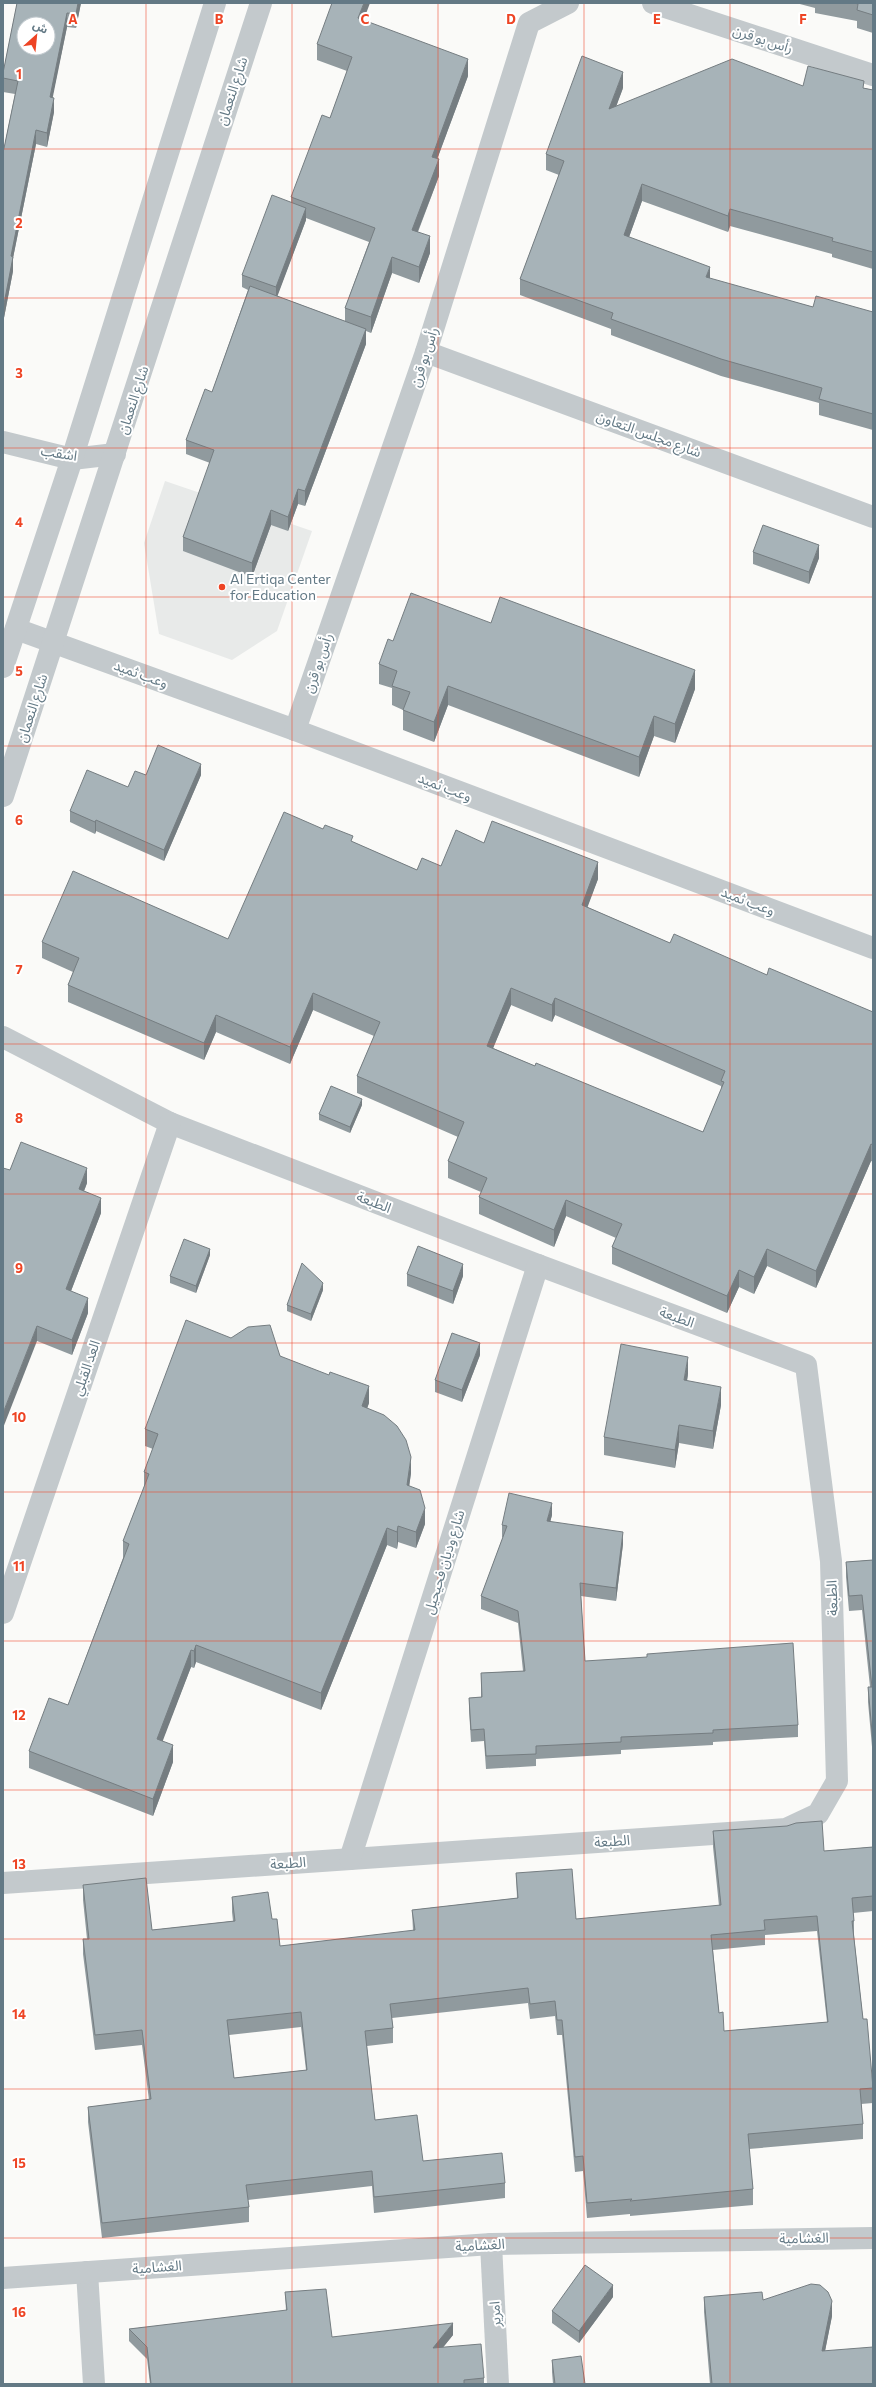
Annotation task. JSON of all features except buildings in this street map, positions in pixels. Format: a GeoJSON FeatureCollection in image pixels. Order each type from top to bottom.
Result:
{"type":"FeatureCollection","features":[{"type":"Feature","properties":{"kind":"street"},"geometry":{"type":"LineString","coordinates":[[3,667],[72,458],[215,3]]}},
{"type":"Feature","properties":{"kind":"street","name":"شارع النعمان"},"geometry":{"type":"LineString","coordinates":[[3,796],[261,3]]}},
{"type":"Feature","properties":{"kind":"street","name":"رأس بو قرن"},"geometry":{"type":"LineString","coordinates":[[295,730],[426,352],[529,23],[568,3]]}},
{"type":"Feature","properties":{"kind":"street","name":"رأس بو قرن"},"geometry":{"type":"LineString","coordinates":[[653,3],[873,75]]}},
{"type":"Feature","properties":{"kind":"street","name":"شارع مجلس التعاون"},"geometry":{"type":"LineString","coordinates":[[426,352],[873,517]]}},
{"type":"Feature","properties":{"kind":"street","name":"اشقب"},"geometry":{"type":"LineString","coordinates":[[3,442],[72,458],[115,454]]}},
{"type":"Feature","properties":{"kind":"street","name":"وعب ثميد"},"geometry":{"type":"LineString","coordinates":[[16,629],[295,730],[873,948]]}},
{"type":"Feature","properties":{"kind":"street","name":"الطبعة"},"geometry":{"type":"LineString","coordinates":[[3,1037],[170,1123],[538,1266],[806,1365],[831,1561],[837,1781],[818,1814],[786,1829],[3,1883]]}},
{"type":"Feature","properties":{"kind":"street","name":"الطبعة"},"geometry":{"type":"LineString","coordinates":[[3,1055],[57,1064]]}},
{"type":"Feature","properties":{"kind":"street","name":"العد القبلي"},"geometry":{"type":"LineString","coordinates":[[3,1613],[170,1123]]}},
{"type":"Feature","properties":{"kind":"street","name":"شارع وديان فحيحيل"},"geometry":{"type":"LineString","coordinates":[[350,1859],[538,1266]]}},
{"type":"Feature","properties":{"kind":"street","name":"الغشامية"},"geometry":{"type":"LineString","coordinates":[[3,2278],[490,2244],[873,2238]]}},
{"type":"Feature","properties":{"kind":"street","name":"امرير"},"geometry":{"type":"LineString","coordinates":[[490,2244],[498,2384]]}},
{"type":"Feature","properties":{"kind":"street"},"geometry":{"type":"LineString","coordinates":[[88,2272],[94,2384]]}},
{"type":"Feature","properties":{"kind":"shaded area","name":"Al Ertiqa Center for Education"},"geometry":{"type":"Polygon","coordinates":[[[165,481],[312,531],[277,631],[232,660],[159,634],[144,543],[165,481]]]}},
{"type":"Feature","properties":{"kind":"place","name":"Al Ertiqa Center for Education"},"geometry":{"type":"Point","coordinates":[222,587]}}]}
